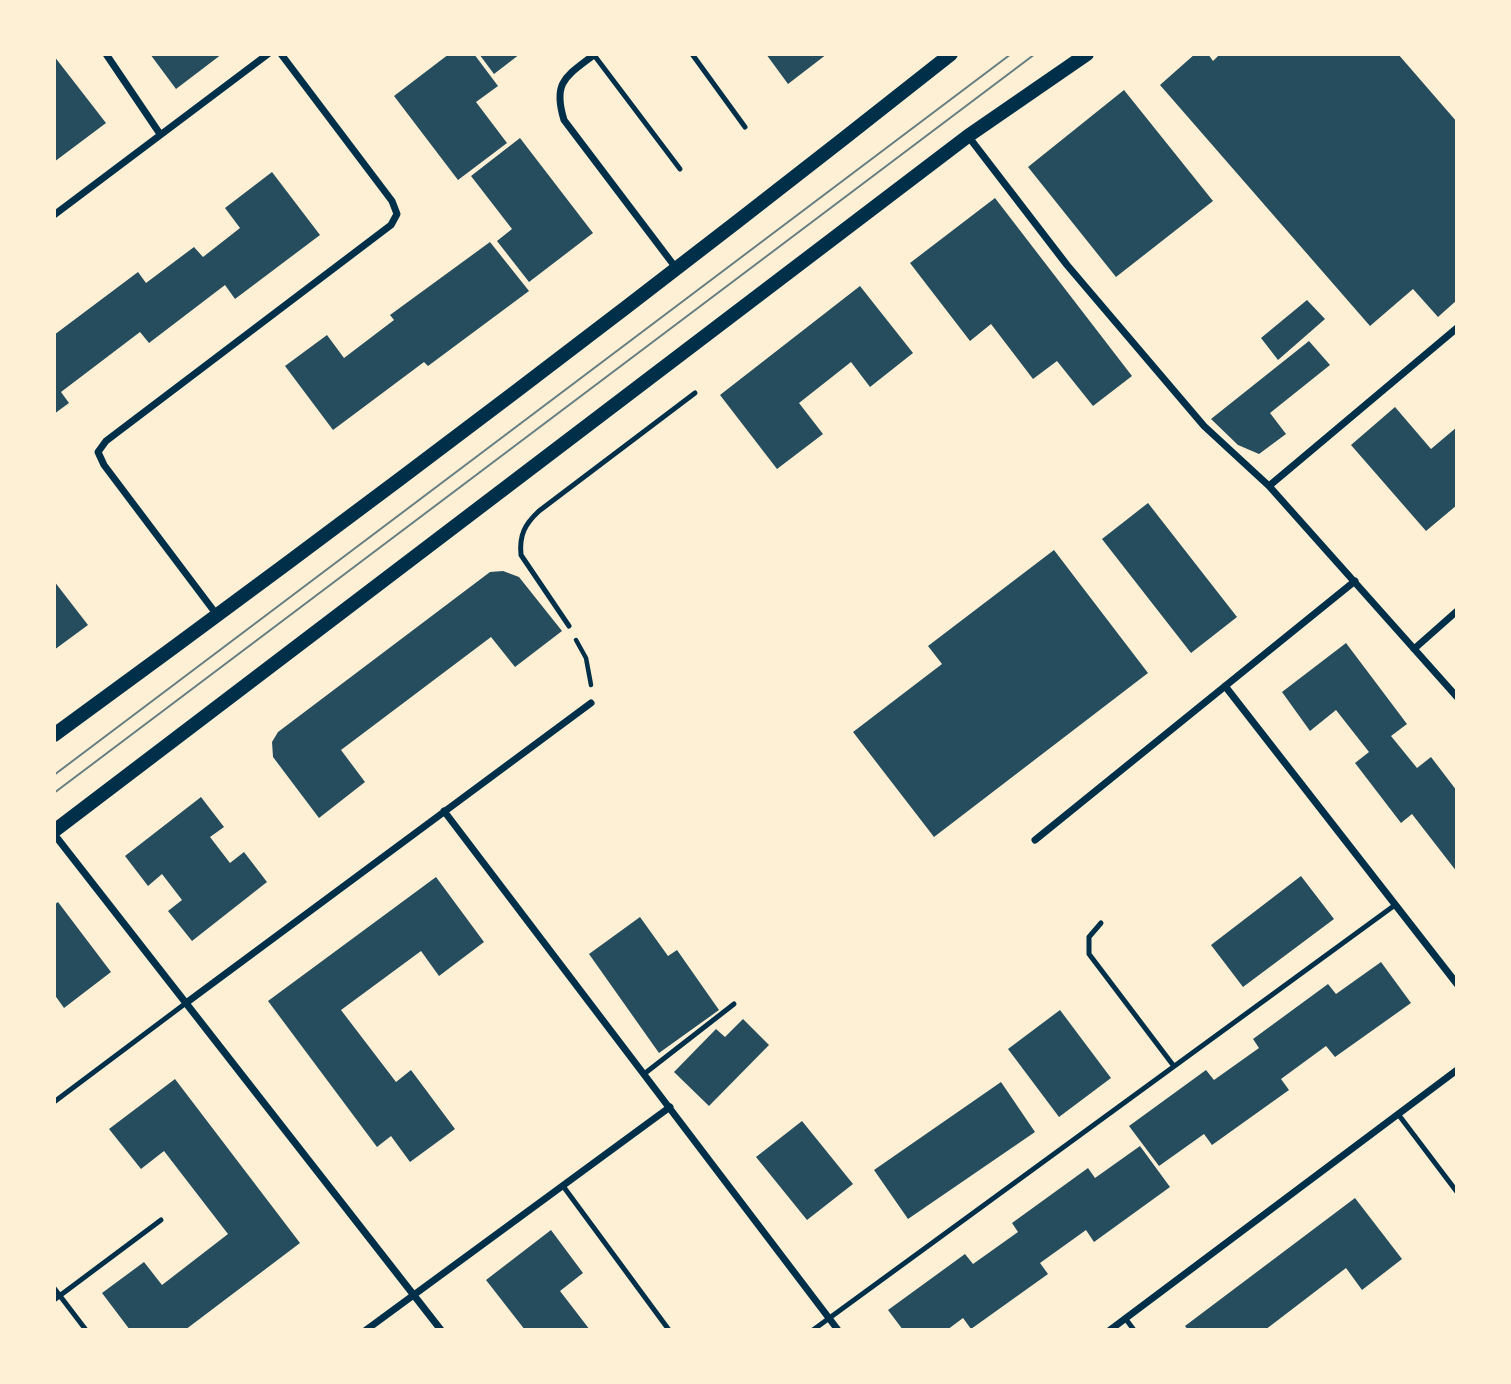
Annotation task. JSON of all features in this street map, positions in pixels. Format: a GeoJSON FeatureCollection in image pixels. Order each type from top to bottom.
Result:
{"type":"FeatureCollection","features":[{"type":"Feature","properties":{"kind":"main road"},"geometry":{"type":"LineString","coordinates":[[54,735],[218,616],[676,268],[951,54]]}},
{"type":"Feature","properties":{"kind":"main road"},"geometry":{"type":"LineString","coordinates":[[54,832],[968,136],[1087,54]]}},
{"type":"Feature","properties":{"kind":"street"},"geometry":{"type":"LineString","coordinates":[[106,54],[160,134]]}},
{"type":"Feature","properties":{"kind":"street"},"geometry":{"type":"LineString","coordinates":[[54,215],[268,54]]}},
{"type":"Feature","properties":{"kind":"street"},"geometry":{"type":"LineString","coordinates":[[218,616],[104,465],[98,452],[106,441],[391,225],[397,214],[392,201],[281,54]]}},
{"type":"Feature","properties":{"kind":"street"},"geometry":{"type":"LineString","coordinates":[[595,55],[566,77],[557,98],[564,120],[676,268]]}},
{"type":"Feature","properties":{"kind":"street"},"geometry":{"type":"LineString","coordinates":[[968,136],[1067,265],[1204,426],[1269,486],[1457,697]]}},
{"type":"Feature","properties":{"kind":"street"},"geometry":{"type":"LineString","coordinates":[[1269,486],[1457,328]]}},
{"type":"Feature","properties":{"kind":"street"},"geometry":{"type":"LineString","coordinates":[[1035,840],[1355,581]]}},
{"type":"Feature","properties":{"kind":"street"},"geometry":{"type":"LineString","coordinates":[[1414,649],[1457,611]]}},
{"type":"Feature","properties":{"kind":"street"},"geometry":{"type":"LineString","coordinates":[[1225,686],[1457,984]]}},
{"type":"Feature","properties":{"kind":"street"},"geometry":{"type":"LineString","coordinates":[[186,1003],[591,703]]}},
{"type":"Feature","properties":{"kind":"street"},"geometry":{"type":"LineString","coordinates":[[444,811],[838,1330]]}},
{"type":"Feature","properties":{"kind":"street"},"geometry":{"type":"LineString","coordinates":[[54,832],[441,1330]]}},
{"type":"Feature","properties":{"kind":"street"},"geometry":{"type":"LineString","coordinates":[[1110,1330],[1457,1070]]}},
{"type":"Feature","properties":{"kind":"street"},"geometry":{"type":"LineString","coordinates":[[366,1330],[670,1107]]}},
{"type":"Feature","properties":{"kind":"lane"},"geometry":{"type":"LineString","coordinates":[[692,54],[745,127]]}},
{"type":"Feature","properties":{"kind":"lane"},"geometry":{"type":"LineString","coordinates":[[595,55],[680,169]]}},
{"type":"Feature","properties":{"kind":"lane"},"geometry":{"type":"LineString","coordinates":[[569,626],[521,555],[520,541],[525,527],[539,511],[695,393]]}},
{"type":"Feature","properties":{"kind":"lane"},"geometry":{"type":"LineString","coordinates":[[813,1330],[1395,905]]}},
{"type":"Feature","properties":{"kind":"lane"},"geometry":{"type":"LineString","coordinates":[[1101,923],[1089,937],[1089,954],[1173,1065]]}},
{"type":"Feature","properties":{"kind":"lane"},"geometry":{"type":"LineString","coordinates":[[54,1102],[186,1003]]}},
{"type":"Feature","properties":{"kind":"lane"},"geometry":{"type":"LineString","coordinates":[[644,1074],[734,1004]]}},
{"type":"Feature","properties":{"kind":"lane"},"geometry":{"type":"LineString","coordinates":[[1398,1114],[1457,1192]]}},
{"type":"Feature","properties":{"kind":"lane"},"geometry":{"type":"LineString","coordinates":[[563,1186],[669,1330]]}},
{"type":"Feature","properties":{"kind":"lane"},"geometry":{"type":"LineString","coordinates":[[54,1300],[161,1220]]}},
{"type":"Feature","properties":{"kind":"lane"},"geometry":{"type":"LineString","coordinates":[[54,1288],[86,1330]]}},
{"type":"Feature","properties":{"kind":"lane"},"geometry":{"type":"LineString","coordinates":[[1125,1318],[1133,1330]]}},
{"type":"Feature","properties":{"kind":"path"},"geometry":{"type":"LineString","coordinates":[[569,626],[586,658],[592,686],[591,703]]}},
{"type":"Feature","properties":{"kind":"building"},"geometry":{"type":"Polygon","coordinates":[[[150,54],[222,54],[176,89],[150,54]]]}},
{"type":"Feature","properties":{"kind":"building"},"geometry":{"type":"Polygon","coordinates":[[[449,54],[474,54],[498,86],[476,102],[507,143],[458,180],[394,96],[449,54]]]}},
{"type":"Feature","properties":{"kind":"building"},"geometry":{"type":"Polygon","coordinates":[[[479,54],[520,54],[494,74],[479,54]]]}},
{"type":"Feature","properties":{"kind":"building"},"geometry":{"type":"Polygon","coordinates":[[[766,54],[827,54],[788,84],[766,54]]]}},
{"type":"Feature","properties":{"kind":"building"},"geometry":{"type":"Polygon","coordinates":[[[1195,54],[1208,54],[1213,61],[1220,54],[1398,54],[1457,122],[1457,300],[1438,317],[1413,289],[1370,326],[1160,85],[1195,54]]]}},
{"type":"Feature","properties":{"kind":"building"},"geometry":{"type":"Polygon","coordinates":[[[54,56],[106,123],[54,162],[54,56]]]}},
{"type":"Feature","properties":{"kind":"building"},"geometry":{"type":"Polygon","coordinates":[[[1124,90],[1213,201],[1116,277],[1028,167],[1124,90]]]}},
{"type":"Feature","properties":{"kind":"building"},"geometry":{"type":"Polygon","coordinates":[[[520,138],[593,233],[529,282],[497,241],[512,229],[471,176],[520,138]]]}},
{"type":"Feature","properties":{"kind":"building"},"geometry":{"type":"Polygon","coordinates":[[[272,172],[320,235],[235,299],[225,285],[149,343],[140,332],[61,392],[69,403],[54,414],[54,335],[138,272],[146,283],[194,247],[203,257],[240,228],[225,208],[272,172]]]}},
{"type":"Feature","properties":{"kind":"building"},"geometry":{"type":"Polygon","coordinates":[[[995,198],[1132,376],[1093,406],[1057,361],[1033,379],[991,324],[970,341],[910,263],[995,198]]]}},
{"type":"Feature","properties":{"kind":"building"},"geometry":{"type":"Polygon","coordinates":[[[490,242],[529,291],[428,366],[424,362],[333,430],[285,366],[327,335],[344,358],[394,320],[390,315],[490,242]]]}},
{"type":"Feature","properties":{"kind":"building"},"geometry":{"type":"Polygon","coordinates":[[[860,286],[913,353],[870,387],[851,362],[799,403],[823,434],[777,469],[720,395],[860,286]]]}},
{"type":"Feature","properties":{"kind":"building"},"geometry":{"type":"Polygon","coordinates":[[[1307,300],[1325,319],[1278,360],[1261,338],[1307,300]]]}},
{"type":"Feature","properties":{"kind":"building"},"geometry":{"type":"Polygon","coordinates":[[[1309,341],[1330,365],[1270,413],[1286,434],[1259,454],[1238,445],[1211,419],[1309,341]]]}},
{"type":"Feature","properties":{"kind":"building"},"geometry":{"type":"Polygon","coordinates":[[[1395,407],[1431,449],[1457,427],[1457,505],[1426,531],[1351,445],[1395,407]]]}},
{"type":"Feature","properties":{"kind":"building"},"geometry":{"type":"Polygon","coordinates":[[[1148,503],[1237,617],[1191,653],[1102,539],[1148,503]]]}},
{"type":"Feature","properties":{"kind":"building"},"geometry":{"type":"Polygon","coordinates":[[[1054,550],[1148,673],[934,837],[853,732],[942,664],[928,646],[1054,550]]]}},
{"type":"Feature","properties":{"kind":"building"},"geometry":{"type":"Polygon","coordinates":[[[503,571],[519,577],[562,631],[515,667],[491,637],[341,750],[365,782],[319,818],[273,757],[272,742],[278,732],[490,572],[503,571]]]}},
{"type":"Feature","properties":{"kind":"building"},"geometry":{"type":"Polygon","coordinates":[[[54,581],[88,625],[54,650],[54,581]]]}},
{"type":"Feature","properties":{"kind":"building"},"geometry":{"type":"Polygon","coordinates":[[[1346,643],[1407,724],[1391,736],[1417,768],[1431,757],[1457,791],[1457,872],[1412,814],[1401,823],[1355,763],[1369,752],[1336,710],[1310,731],[1282,692],[1346,643]]]}},
{"type":"Feature","properties":{"kind":"building"},"geometry":{"type":"Polygon","coordinates":[[[201,797],[224,827],[210,837],[230,863],[244,852],[267,882],[192,941],[168,911],[182,900],[162,874],[148,886],[125,856],[201,797]]]}},
{"type":"Feature","properties":{"kind":"building"},"geometry":{"type":"Polygon","coordinates":[[[1301,876],[1334,919],[1243,987],[1211,945],[1301,876]]]}},
{"type":"Feature","properties":{"kind":"building"},"geometry":{"type":"Polygon","coordinates":[[[436,877],[484,942],[439,976],[421,951],[341,1010],[396,1082],[411,1070],[455,1129],[410,1162],[391,1136],[377,1147],[268,1001],[436,877]]]}},
{"type":"Feature","properties":{"kind":"building"},"geometry":{"type":"Polygon","coordinates":[[[58,902],[111,972],[64,1008],[54,994],[54,905],[58,902]]]}},
{"type":"Feature","properties":{"kind":"building"},"geometry":{"type":"Polygon","coordinates":[[[640,917],[668,956],[677,950],[719,1010],[659,1053],[589,954],[640,917]]]}},
{"type":"Feature","properties":{"kind":"building"},"geometry":{"type":"Polygon","coordinates":[[[1381,962],[1411,1003],[1335,1057],[1326,1046],[1281,1079],[1289,1090],[1212,1145],[1204,1134],[1159,1166],[1129,1126],[1206,1070],[1214,1080],[1259,1048],[1253,1039],[1328,984],[1336,994],[1381,962]]]}},
{"type":"Feature","properties":{"kind":"building"},"geometry":{"type":"Polygon","coordinates":[[[1060,1010],[1111,1078],[1059,1117],[1008,1049],[1060,1010]]]}},
{"type":"Feature","properties":{"kind":"building"},"geometry":{"type":"Polygon","coordinates":[[[743,1019],[769,1045],[709,1106],[674,1072],[716,1029],[725,1037],[743,1019]]]}},
{"type":"Feature","properties":{"kind":"building"},"geometry":{"type":"Polygon","coordinates":[[[175,1079],[300,1243],[185,1330],[130,1330],[102,1293],[144,1262],[162,1285],[228,1234],[164,1151],[141,1169],[109,1129],[175,1079]]]}},
{"type":"Feature","properties":{"kind":"building"},"geometry":{"type":"Polygon","coordinates":[[[1001,1082],[1035,1132],[908,1219],[874,1170],[1001,1082]]]}},
{"type":"Feature","properties":{"kind":"building"},"geometry":{"type":"Polygon","coordinates":[[[802,1121],[853,1184],[807,1220],[756,1157],[802,1121]]]}},
{"type":"Feature","properties":{"kind":"building"},"geometry":{"type":"Polygon","coordinates":[[[1140,1146],[1170,1187],[1094,1242],[1086,1230],[1040,1263],[1048,1274],[971,1329],[963,1318],[947,1330],[903,1330],[888,1310],[965,1254],[973,1264],[1018,1232],[1012,1223],[1088,1168],[1095,1178],[1140,1146]]]}},
{"type":"Feature","properties":{"kind":"building"},"geometry":{"type":"Polygon","coordinates":[[[1355,1198],[1402,1259],[1362,1290],[1346,1268],[1265,1330],[1188,1330],[1185,1326],[1355,1198]]]}},
{"type":"Feature","properties":{"kind":"building"},"geometry":{"type":"Polygon","coordinates":[[[551,1230],[583,1273],[560,1291],[590,1330],[525,1330],[486,1280],[551,1230]]]}},
{"type":"Feature","properties":{"kind":"tram line"},"geometry":{"type":"LineString","coordinates":[[54,775],[1011,54]]}},
{"type":"Feature","properties":{"kind":"tram line"},"geometry":{"type":"LineString","coordinates":[[54,793],[1035,54]]}}]}
